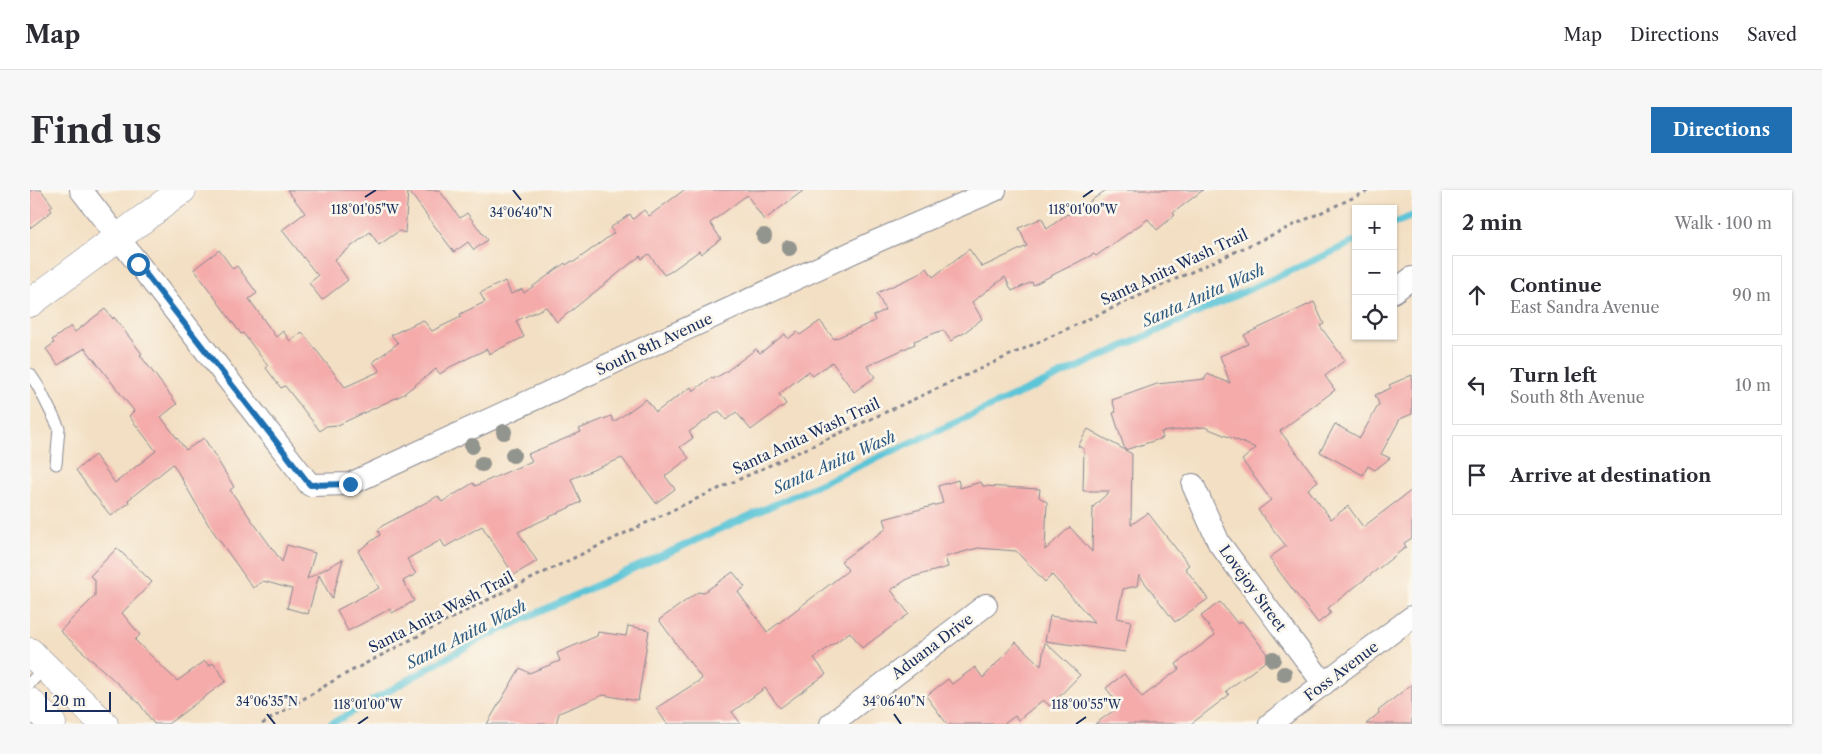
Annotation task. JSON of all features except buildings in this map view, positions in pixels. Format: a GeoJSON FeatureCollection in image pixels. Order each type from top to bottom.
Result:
{"type":"FeatureCollection","features":[{"type":"Feature","properties":{"kind":"street"},"geometry":{"type":"LineString","coordinates":[[80,190],[118,238]]}},
{"type":"Feature","properties":{"kind":"street"},"geometry":{"type":"LineString","coordinates":[[30,303],[182,190]]}},
{"type":"Feature","properties":{"kind":"street","name":"South 8th Avenue"},"geometry":{"type":"LineString","coordinates":[[118,238],[310,485],[350,484],[878,241],[995,190]]}},
{"type":"Feature","properties":{"kind":"street"},"geometry":{"type":"LineString","coordinates":[[1397,289],[1412,278]]}},
{"type":"Feature","properties":{"kind":"street","name":"Lovejoy Street"},"geometry":{"type":"LineString","coordinates":[[1193,485],[1219,543],[1324,684]]}},
{"type":"Feature","properties":{"kind":"street","name":"Aduana Drive"},"geometry":{"type":"LineString","coordinates":[[830,724],[986,605]]}},
{"type":"Feature","properties":{"kind":"street","name":"Foss Avenue"},"geometry":{"type":"LineString","coordinates":[[1270,724],[1412,617]]}},
{"type":"Feature","properties":{"kind":"street"},"geometry":{"type":"LineString","coordinates":[[35,668],[104,724]]}},
{"type":"Feature","properties":{"kind":"street"},"geometry":{"type":"LineString","coordinates":[[30,702],[52,724]]}},
{"type":"Feature","properties":{"kind":"lane"},"geometry":{"type":"LineString","coordinates":[[30,374],[59,428],[56,464]]}},
{"type":"Feature","properties":{"kind":"path","name":"Santa Anita Wash Trail"},"geometry":{"type":"LineString","coordinates":[[262,724],[338,678],[477,605],[681,506],[1370,190]]}},
{"type":"Feature","properties":{"kind":"waterway","name":"Santa Anita Wash"},"geometry":{"type":"LineString","coordinates":[[1397,222],[1412,216]]}},
{"type":"Feature","properties":{"kind":"waterway","name":"Santa Anita Wash"},"geometry":{"type":"LineString","coordinates":[[331,724],[473,643],[1352,243]]}},
{"type":"Feature","properties":{"kind":"route"},"geometry":{"type":"LineString","coordinates":[[138,264],[310,485],[350,484]]}}]}
